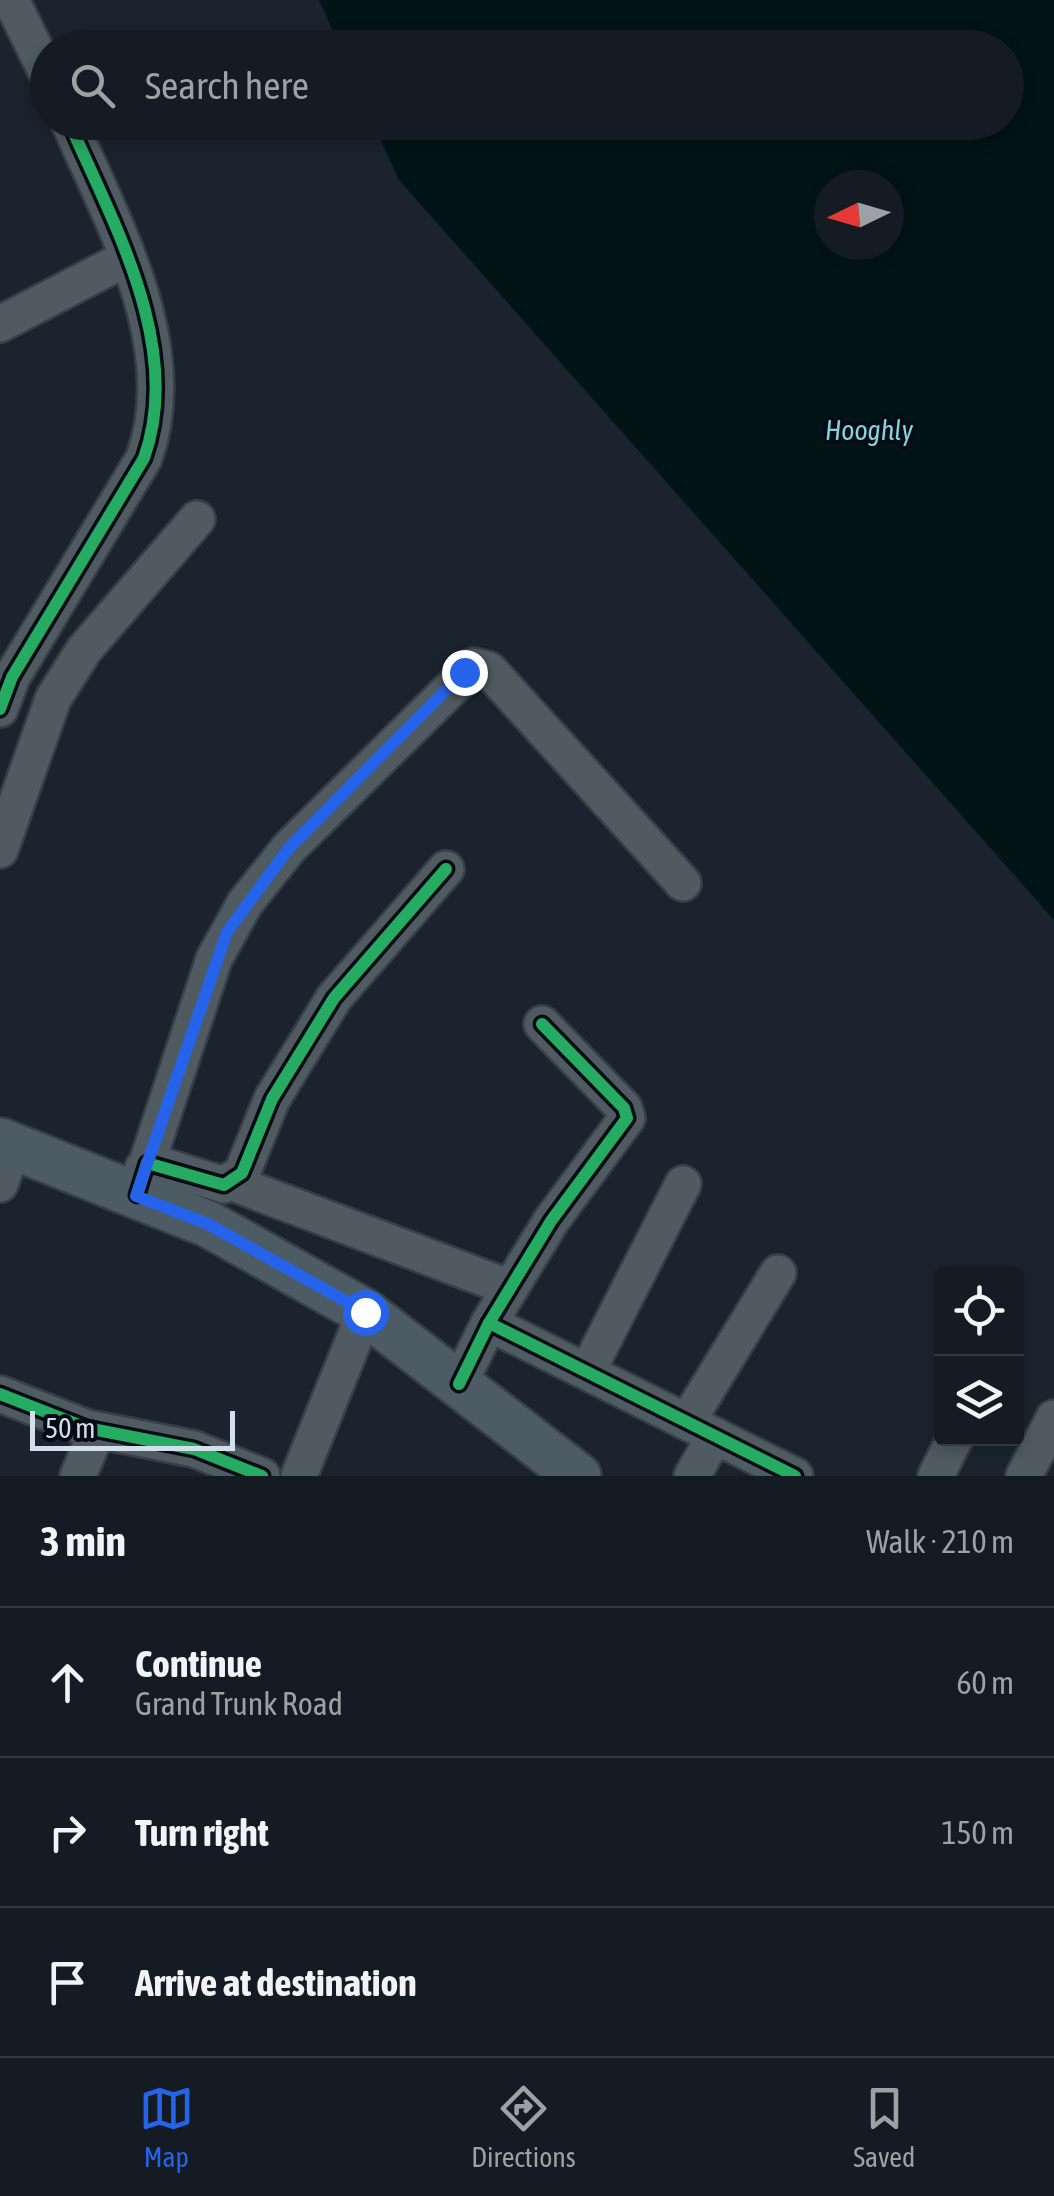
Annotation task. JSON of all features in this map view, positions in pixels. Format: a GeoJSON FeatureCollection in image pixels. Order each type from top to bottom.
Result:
{"type":"FeatureCollection","features":[{"type":"Feature","properties":{"kind":"main road"},"geometry":{"type":"LineString","coordinates":[[4,1157],[142,1179],[208,1224],[365,1312],[578,1476]]}},
{"type":"Feature","properties":{"kind":"street"},"geometry":{"type":"LineString","coordinates":[[11,0],[30,38]]}},
{"type":"Feature","properties":{"kind":"street"},"geometry":{"type":"LineString","coordinates":[[0,710],[21,662],[144,458],[156,426],[157,393],[148,333],[127,258],[77,140]]}},
{"type":"Feature","properties":{"kind":"street"},"geometry":{"type":"LineString","coordinates":[[0,324],[127,258]]}},
{"type":"Feature","properties":{"kind":"street"},"geometry":{"type":"LineString","coordinates":[[0,850],[53,699],[84,650],[197,519]]}},
{"type":"Feature","properties":{"kind":"street"},"geometry":{"type":"LineString","coordinates":[[510,1288],[234,1183],[142,1179],[214,959],[245,903],[289,848],[474,666],[489,670],[683,884]]}},
{"type":"Feature","properties":{"kind":"street"},"geometry":{"type":"LineString","coordinates":[[234,1183],[242,1173],[272,1100],[334,998],[446,868]]}},
{"type":"Feature","properties":{"kind":"street"},"geometry":{"type":"LineString","coordinates":[[458,1384],[489,1322],[551,1221],[627,1118],[624,1108],[542,1024]]}},
{"type":"Feature","properties":{"kind":"street"},"geometry":{"type":"LineString","coordinates":[[588,1370],[683,1184]]}},
{"type":"Feature","properties":{"kind":"street"},"geometry":{"type":"LineString","coordinates":[[692,1476],[701,1429],[778,1272]]}},
{"type":"Feature","properties":{"kind":"street"},"geometry":{"type":"LineString","coordinates":[[300,1476],[365,1312]]}},
{"type":"Feature","properties":{"kind":"street"},"geometry":{"type":"LineString","coordinates":[[489,1322],[794,1476]]}},
{"type":"Feature","properties":{"kind":"street"},"geometry":{"type":"LineString","coordinates":[[0,1394],[97,1431],[194,1448],[262,1476]]}},
{"type":"Feature","properties":{"kind":"street"},"geometry":{"type":"LineString","coordinates":[[1024,1476],[1054,1418]]}},
{"type":"Feature","properties":{"kind":"street"},"geometry":{"type":"LineString","coordinates":[[78,1476],[97,1431]]}},
{"type":"Feature","properties":{"kind":"street"},"geometry":{"type":"LineString","coordinates":[[936,1476],[951,1446]]}},
{"type":"Feature","properties":{"kind":"water","name":"Hooghly"},"geometry":{"type":"Polygon","coordinates":[[[319,0],[1054,0],[1054,920],[399,180],[381,140],[1024,140],[1024,30],[332,30],[319,0]]]}},
{"type":"Feature","properties":{"kind":"cycle path"},"geometry":{"type":"LineString","coordinates":[[0,709],[12,677],[144,458],[154,416],[155,373],[138,286],[77,140]]}},
{"type":"Feature","properties":{"kind":"cycle path"},"geometry":{"type":"LineString","coordinates":[[137,1195],[147,1163],[224,1185],[242,1173],[272,1099],[334,998],[446,869]]}},
{"type":"Feature","properties":{"kind":"cycle path"},"geometry":{"type":"LineString","coordinates":[[459,1384],[489,1323],[551,1221],[627,1118],[624,1108],[542,1024]]}},
{"type":"Feature","properties":{"kind":"cycle path"},"geometry":{"type":"LineString","coordinates":[[489,1323],[795,1476]]}},
{"type":"Feature","properties":{"kind":"cycle path"},"geometry":{"type":"LineString","coordinates":[[0,1394],[87,1428],[194,1449],[262,1476]]}},
{"type":"Feature","properties":{"kind":"route"},"geometry":{"type":"LineString","coordinates":[[365,1312],[208,1224],[136,1196],[214,959],[245,903],[289,848],[464,672]]}}]}
